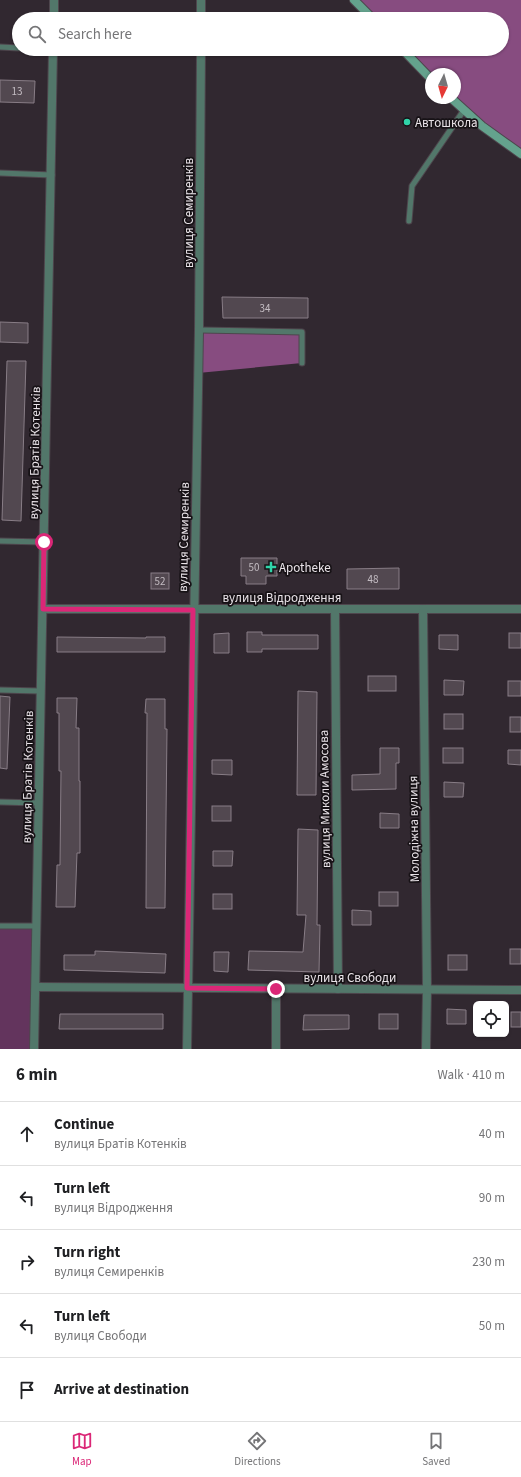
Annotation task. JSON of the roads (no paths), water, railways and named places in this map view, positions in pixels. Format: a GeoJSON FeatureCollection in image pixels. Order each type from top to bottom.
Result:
{"type":"FeatureCollection","features":[{"type":"Feature","properties":{"kind":"main road"},"geometry":{"type":"LineString","coordinates":[[354,0],[366,12]]}},
{"type":"Feature","properties":{"kind":"main road"},"geometry":{"type":"LineString","coordinates":[[409,56],[425,73]]}},
{"type":"Feature","properties":{"kind":"main road"},"geometry":{"type":"LineString","coordinates":[[458,104],[487,130],[521,154]]}},
{"type":"Feature","properties":{"kind":"street"},"geometry":{"type":"LineString","coordinates":[[54,0],[54,12]]}},
{"type":"Feature","properties":{"kind":"street"},"geometry":{"type":"LineString","coordinates":[[201,0],[201,12]]}},
{"type":"Feature","properties":{"kind":"street","name":"вулиця Братів Котенків"},"geometry":{"type":"LineString","coordinates":[[34,1049],[40,691],[52,175],[53,56]]}},
{"type":"Feature","properties":{"kind":"street","name":"вулиця Семиренків"},"geometry":{"type":"LineString","coordinates":[[187,1049],[193,610],[199,330],[200,56]]}},
{"type":"Feature","properties":{"kind":"street","name":"вулиця Відродження"},"geometry":{"type":"LineString","coordinates":[[43,609],[521,609]]}},
{"type":"Feature","properties":{"kind":"street","name":"вулиця Миколи Амосова"},"geometry":{"type":"LineString","coordinates":[[334,609],[338,989]]}},
{"type":"Feature","properties":{"kind":"street","name":"Молодіжна вулиця"},"geometry":{"type":"LineString","coordinates":[[423,609],[427,990],[426,1049]]}},
{"type":"Feature","properties":{"kind":"street","name":"вулиця Свободи"},"geometry":{"type":"LineString","coordinates":[[36,987],[521,990]]}},
{"type":"Feature","properties":{"kind":"street"},"geometry":{"type":"LineString","coordinates":[[276,989],[276,1049]]}},
{"type":"Feature","properties":{"kind":"lane"},"geometry":{"type":"LineString","coordinates":[[0,47],[12,48]]}},
{"type":"Feature","properties":{"kind":"lane"},"geometry":{"type":"LineString","coordinates":[[409,221],[412,186],[464,110]]}},
{"type":"Feature","properties":{"kind":"lane"},"geometry":{"type":"LineString","coordinates":[[0,173],[52,175]]}},
{"type":"Feature","properties":{"kind":"lane"},"geometry":{"type":"LineString","coordinates":[[199,330],[302,332],[302,363]]}},
{"type":"Feature","properties":{"kind":"lane"},"geometry":{"type":"LineString","coordinates":[[0,541],[44,542]]}},
{"type":"Feature","properties":{"kind":"lane"},"geometry":{"type":"LineString","coordinates":[[0,690],[40,691]]}},
{"type":"Feature","properties":{"kind":"lane"},"geometry":{"type":"LineString","coordinates":[[0,802],[39,803]]}},
{"type":"Feature","properties":{"kind":"lane"},"geometry":{"type":"LineString","coordinates":[[0,926],[36,926]]}},
{"type":"Feature","properties":{"kind":"place","name":"Автошкола"},"geometry":{"type":"Point","coordinates":[407,122]}},
{"type":"Feature","properties":{"kind":"place","name":"Apotheke"},"geometry":{"type":"Point","coordinates":[271,567]}}]}
